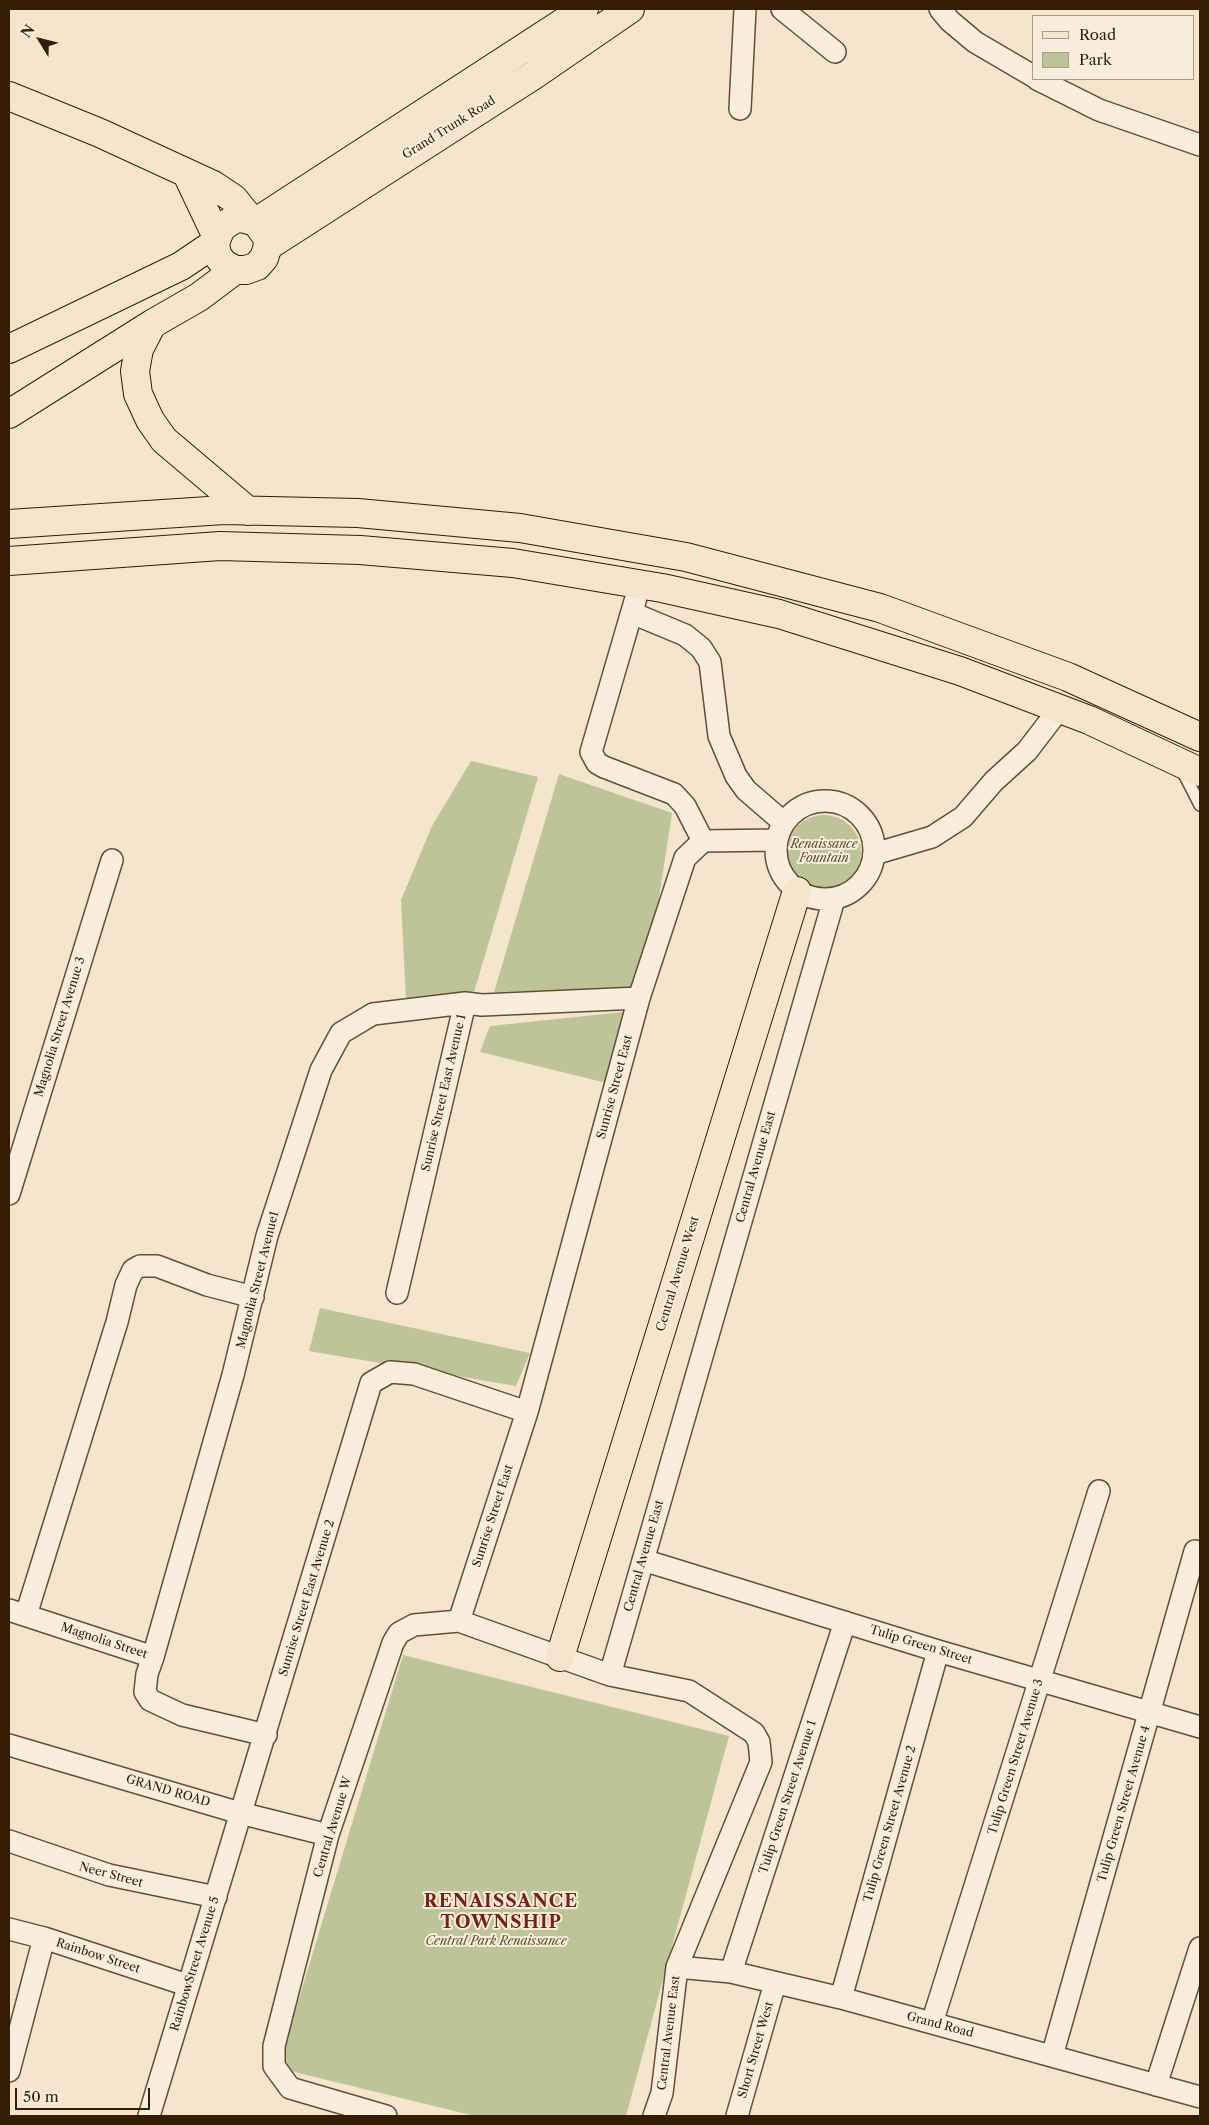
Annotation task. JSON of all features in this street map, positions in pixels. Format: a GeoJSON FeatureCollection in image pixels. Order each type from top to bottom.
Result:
{"type":"FeatureCollection","features":[{"type":"Feature","properties":{"kind":"main road","name":"Grand Trunk Road"},"geometry":{"type":"LineString","coordinates":[[253,221],[584,9]]}},
{"type":"Feature","properties":{"kind":"main road","name":"Grand Trunk Road"},"geometry":{"type":"LineString","coordinates":[[268,246],[534,75],[630,9]]}},
{"type":"Feature","properties":{"kind":"main road"},"geometry":{"type":"LineString","coordinates":[[9,96],[100,133],[224,191],[244,209],[267,237],[268,246],[264,258],[256,266],[246,270],[235,270],[224,264],[217,255],[216,239],[187,174]]}},
{"type":"Feature","properties":{"kind":"main road"},"geometry":{"type":"LineString","coordinates":[[9,349],[181,266],[216,239],[227,222],[242,218],[253,221]]}},
{"type":"Feature","properties":{"kind":"main road"},"geometry":{"type":"LineString","coordinates":[[9,414],[152,324],[199,297],[235,270]]}},
{"type":"Feature","properties":{"kind":"main road"},"geometry":{"type":"LineString","coordinates":[[152,324],[139,349],[135,371],[138,394],[150,420],[164,440],[248,510]]}},
{"type":"Feature","properties":{"kind":"main road"},"geometry":{"type":"LineString","coordinates":[[9,524],[224,510],[358,513],[520,528],[686,557],[880,608],[1068,677],[1200,736]]}},
{"type":"Feature","properties":{"kind":"main road"},"geometry":{"type":"LineString","coordinates":[[9,561],[220,546],[360,550],[513,563],[640,584],[779,614],[960,671],[1060,708],[1189,766]]}},
{"type":"Feature","properties":{"kind":"main road","name":"Central Avenue West"},"geometry":{"type":"LineString","coordinates":[[560,1657],[796,891]]}},
{"type":"Feature","properties":{"kind":"street"},"geometry":{"type":"LineString","coordinates":[[740,108],[745,9]]}},
{"type":"Feature","properties":{"kind":"street"},"geometry":{"type":"LineString","coordinates":[[782,9],[835,52]]}},
{"type":"Feature","properties":{"kind":"street"},"geometry":{"type":"LineString","coordinates":[[940,9],[950,21],[975,42],[1032,75]]}},
{"type":"Feature","properties":{"kind":"street"},"geometry":{"type":"LineString","coordinates":[[1039,80],[1099,110],[1200,145]]}},
{"type":"Feature","properties":{"kind":"street"},"geometry":{"type":"LineString","coordinates":[[640,584],[592,754],[597,762],[604,767],[674,794],[685,806],[703,841],[779,831]]}},
{"type":"Feature","properties":{"kind":"street"},"geometry":{"type":"LineString","coordinates":[[632,613],[684,635],[700,648],[710,662],[719,736],[736,776],[779,831]]}},
{"type":"Feature","properties":{"kind":"street"},"geometry":{"type":"LineString","coordinates":[[874,854],[932,837],[962,817],[994,781],[1028,751],[1060,708]]}},
{"type":"Feature","properties":{"kind":"street"},"geometry":{"type":"LineString","coordinates":[[815,800],[834,801],[853,808],[866,822],[874,840],[874,854],[866,878],[852,891],[834,898],[815,899],[796,891],[783,878],[776,859],[779,831],[797,808],[815,800]]}},
{"type":"Feature","properties":{"kind":"street","name":"Sunrise Street East"},"geometry":{"type":"LineString","coordinates":[[459,1621],[527,1412],[638,998],[685,858],[703,841]]}},
{"type":"Feature","properties":{"kind":"street","name":"Magnolia Street Avenue 3"},"geometry":{"type":"LineString","coordinates":[[9,1194],[112,860]]}},
{"type":"Feature","properties":{"kind":"street","name":"Central Avenue East"},"geometry":{"type":"LineString","coordinates":[[654,2116],[662,2093],[678,1967],[761,1762],[759,1742],[754,1733],[689,1690],[610,1675],[834,898]]}},
{"type":"Feature","properties":{"kind":"street","name":"Sunrise Street East Avenue 1"},"geometry":{"type":"LineString","coordinates":[[397,1293],[466,1003],[482,1005],[638,998]]}},
{"type":"Feature","properties":{"kind":"street","name":"Magnolia Street Avenue1"},"geometry":{"type":"LineString","coordinates":[[153,1657],[254,1297],[267,1236],[321,1070],[340,1034],[374,1014],[466,1003]]}},
{"type":"Feature","properties":{"kind":"street"},"geometry":{"type":"LineString","coordinates":[[17,1612],[117,1322],[126,1285],[133,1270],[140,1266],[157,1266],[207,1285],[254,1297]]}},
{"type":"Feature","properties":{"kind":"street","name":"Sunrise Street East Avenue 2"},"geometry":{"type":"LineString","coordinates":[[240,1812],[266,1734],[371,1383],[390,1372],[414,1374],[527,1412]]}},
{"type":"Feature","properties":{"kind":"street","name":"Tulip Green Street Avenue 3"},"geometry":{"type":"LineString","coordinates":[[932,2023],[1099,1491]]}},
{"type":"Feature","properties":{"kind":"street","name":"Tulip Green Street Avenue 4"},"geometry":{"type":"LineString","coordinates":[[1052,2056],[1195,1551]]}},
{"type":"Feature","properties":{"kind":"street","name":"Tulip Green Street"},"geometry":{"type":"LineString","coordinates":[[643,1560],[938,1651],[1200,1727]]}},
{"type":"Feature","properties":{"kind":"street","name":"Magnolia Street"},"geometry":{"type":"LineString","coordinates":[[17,1612],[153,1657],[147,1674],[145,1692],[150,1700],[182,1715],[266,1734]]}},
{"type":"Feature","properties":{"kind":"street","name":"Central Avenue W"},"geometry":{"type":"LineString","coordinates":[[386,2116],[297,2091],[282,2079],[274,2066],[274,2046],[328,1835],[393,1643],[399,1634],[414,1624],[459,1621],[610,1675]]}},
{"type":"Feature","properties":{"kind":"street","name":"Tulip Green Street Avenue 1"},"geometry":{"type":"LineString","coordinates":[[731,1972],[845,1622]]}},
{"type":"Feature","properties":{"kind":"street","name":"Tulip Green Street Avenue 2"},"geometry":{"type":"LineString","coordinates":[[841,1998],[938,1651]]}},
{"type":"Feature","properties":{"kind":"street","name":"GRAND ROAD"},"geometry":{"type":"LineString","coordinates":[[9,1745],[240,1812],[328,1835]]}},
{"type":"Feature","properties":{"kind":"street","name":"RainbowStreet Avenue 5"},"geometry":{"type":"LineString","coordinates":[[149,2116],[240,1812]]}},
{"type":"Feature","properties":{"kind":"street","name":"Neer Street"},"geometry":{"type":"LineString","coordinates":[[9,1841],[109,1875],[216,1897]]}},
{"type":"Feature","properties":{"kind":"street","name":"Rainbow Street"},"geometry":{"type":"LineString","coordinates":[[9,1929],[44,1938],[187,1985]]}},
{"type":"Feature","properties":{"kind":"street"},"geometry":{"type":"LineString","coordinates":[[9,2071],[44,1938]]}},
{"type":"Feature","properties":{"kind":"street"},"geometry":{"type":"LineString","coordinates":[[1156,2085],[1200,1948]]}},
{"type":"Feature","properties":{"kind":"street","name":"Grand Road"},"geometry":{"type":"LineString","coordinates":[[678,1967],[731,1972],[841,1998],[1200,2097]]}},
{"type":"Feature","properties":{"kind":"street","name":"Short Street West"},"geometry":{"type":"LineString","coordinates":[[737,2116],[775,1983]]}},
{"type":"Feature","properties":{"kind":"lane"},"geometry":{"type":"LineString","coordinates":[[1189,766],[1200,805]]}},
{"type":"Feature","properties":{"kind":"green space"},"geometry":{"type":"Polygon","coordinates":[[[471,761],[538,777],[466,1019],[406,1001],[401,900],[432,826],[471,761]]]}},
{"type":"Feature","properties":{"kind":"green space"},"geometry":{"type":"Polygon","coordinates":[[[559,774],[672,813],[645,989],[494,992],[559,774]]]}},
{"type":"Feature","properties":{"kind":"green space","name":"Renaissance Fountain"},"geometry":{"type":"Polygon","coordinates":[[[824,815],[845,821],[855,831],[861,852],[855,873],[845,883],[824,889],[803,883],[793,873],[787,852],[793,831],[803,821],[824,815]]]}},
{"type":"Feature","properties":{"kind":"green space"},"geometry":{"type":"Polygon","coordinates":[[[633,1011],[615,1085],[480,1052],[490,1026],[633,1011]]]}},
{"type":"Feature","properties":{"kind":"green space"},"geometry":{"type":"Polygon","coordinates":[[[320,1308],[530,1353],[516,1386],[309,1351],[320,1308]]]}},
{"type":"Feature","properties":{"kind":"green space","name":"Central Park Renaissance"},"geometry":{"type":"Polygon","coordinates":[[[403,1655],[729,1736],[626,2116],[475,2116],[278,2068],[403,1655]]]}},
{"type":"Feature","properties":{"kind":"district","name":"RENAISSANCE TOWNSHIP"},"geometry":{"type":"Point","coordinates":[501,1912]}}]}
